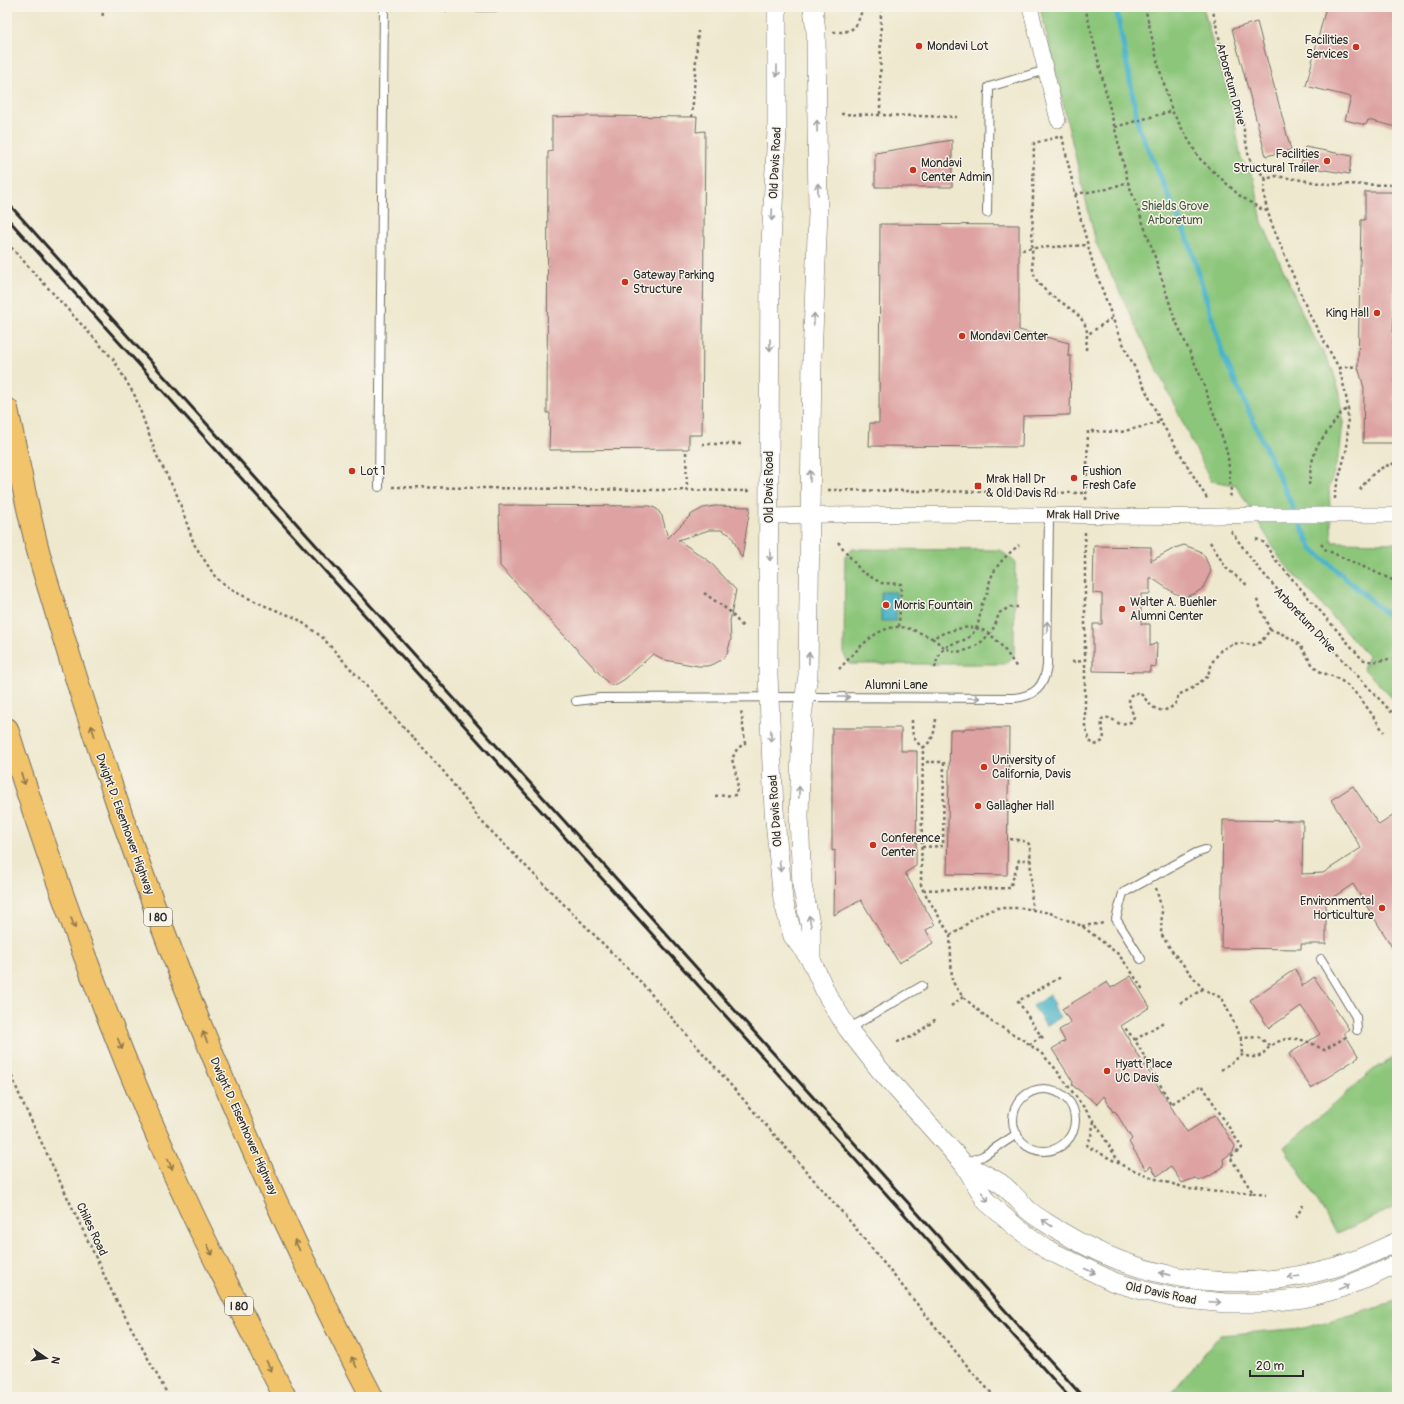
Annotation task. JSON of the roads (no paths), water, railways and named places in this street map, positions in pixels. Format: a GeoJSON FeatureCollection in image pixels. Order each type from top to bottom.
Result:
{"type":"FeatureCollection","features":[{"type":"Feature","properties":{"kind":"highway","name":"Dwight D. Eisenhower Highway"},"geometry":{"type":"LineString","coordinates":[[7,409],[34,535],[66,645],[97,745],[144,879],[197,1018],[238,1116],[309,1272],[372,1397]]}},
{"type":"Feature","properties":{"kind":"highway","name":"I 80"},"geometry":{"type":"LineString","coordinates":[[7,728],[60,886],[97,988],[138,1090],[193,1215],[285,1397]]}},
{"type":"Feature","properties":{"kind":"street","name":"Old Davis Road"},"geometry":{"type":"LineString","coordinates":[[777,7],[776,131],[770,262],[769,697],[774,810],[784,900],[793,936],[811,960],[827,995],[848,1029],[880,1070],[964,1164],[986,1201],[1017,1228],[1046,1249],[1114,1282],[1176,1298],[1226,1303],[1260,1302],[1303,1298],[1336,1289],[1367,1278],[1397,1264]]}},
{"type":"Feature","properties":{"kind":"street","name":"Old Davis Road"},"geometry":{"type":"LineString","coordinates":[[811,960],[811,928],[802,885],[798,816],[802,716],[808,675],[812,357],[818,213],[816,32],[813,7]]}},
{"type":"Feature","properties":{"kind":"street"},"geometry":{"type":"LineString","coordinates":[[1030,7],[1058,120]]}},
{"type":"Feature","properties":{"kind":"street","name":"Mrak Hall Drive"},"geometry":{"type":"LineString","coordinates":[[770,516],[1397,515]]}},
{"type":"Feature","properties":{"kind":"street","name":"Old Davis Road"},"geometry":{"type":"LineString","coordinates":[[964,1164],[1001,1184],[1030,1212],[1055,1229],[1093,1250],[1123,1263],[1168,1275],[1200,1280],[1231,1282],[1265,1281],[1304,1275],[1334,1268],[1397,1242]]}},
{"type":"Feature","properties":{"kind":"lane"},"geometry":{"type":"LineString","coordinates":[[379,487],[384,7]]}},
{"type":"Feature","properties":{"kind":"lane"},"geometry":{"type":"LineString","coordinates":[[447,7],[507,7]]}},
{"type":"Feature","properties":{"kind":"lane"},"geometry":{"type":"LineString","coordinates":[[987,213],[989,87],[1046,70]]}},
{"type":"Feature","properties":{"kind":"lane","name":"Alumni Lane"},"geometry":{"type":"LineString","coordinates":[[576,701],[600,698],[1025,697],[1034,692],[1040,686],[1046,676],[1049,515]]}},
{"type":"Feature","properties":{"kind":"lane"},"geometry":{"type":"LineString","coordinates":[[1141,959],[1116,919],[1123,893],[1151,876],[1196,853],[1205,850]]}},
{"type":"Feature","properties":{"kind":"lane"},"geometry":{"type":"LineString","coordinates":[[1321,959],[1356,1017],[1357,1030]]}},
{"type":"Feature","properties":{"kind":"lane"},"geometry":{"type":"LineString","coordinates":[[848,1029],[922,986]]}},
{"type":"Feature","properties":{"kind":"lane"},"geometry":{"type":"LineString","coordinates":[[1041,1089],[1051,1090],[1061,1094],[1069,1100],[1074,1110],[1074,1130],[1068,1140],[1061,1146],[1051,1150],[1041,1151],[1031,1148],[1023,1142],[1017,1134],[1014,1126],[1015,1110],[1022,1100],[1031,1092],[1041,1089]]}},
{"type":"Feature","properties":{"kind":"lane"},"geometry":{"type":"LineString","coordinates":[[964,1164],[983,1156],[1017,1134]]}},
{"type":"Feature","properties":{"kind":"water"},"geometry":{"type":"Polygon","coordinates":[[[881,592],[896,592],[896,621],[881,621],[881,592]]]}},
{"type":"Feature","properties":{"kind":"water"},"geometry":{"type":"Polygon","coordinates":[[[1049,995],[1055,1004],[1052,1005],[1060,1017],[1046,1026],[1033,1006],[1049,995]]]}},
{"type":"Feature","properties":{"kind":"waterway"},"geometry":{"type":"LineString","coordinates":[[1116,7],[1139,128],[1189,242],[1223,355],[1312,549],[1397,623]]}},
{"type":"Feature","properties":{"kind":"railway"},"geometry":{"type":"LineString","coordinates":[[7,202],[1083,1397]]}},
{"type":"Feature","properties":{"kind":"railway"},"geometry":{"type":"LineString","coordinates":[[7,218],[1069,1397]]}},
{"type":"Feature","properties":{"kind":"place","name":"Mondavi Lot"},"geometry":{"type":"Point","coordinates":[919,46]}},
{"type":"Feature","properties":{"kind":"place","name":"Facilities Services"},"geometry":{"type":"Point","coordinates":[1356,47]}},
{"type":"Feature","properties":{"kind":"place","name":"Facilities Structural Trailer"},"geometry":{"type":"Point","coordinates":[1327,161]}},
{"type":"Feature","properties":{"kind":"place","name":"Mondavi Center Admin"},"geometry":{"type":"Point","coordinates":[913,170]}},
{"type":"Feature","properties":{"kind":"place","name":"Gateway Parking Structure"},"geometry":{"type":"Point","coordinates":[625,282]}},
{"type":"Feature","properties":{"kind":"place","name":"King Hall"},"geometry":{"type":"Point","coordinates":[1377,313]}},
{"type":"Feature","properties":{"kind":"place","name":"Mondavi Center"},"geometry":{"type":"Point","coordinates":[962,336]}},
{"type":"Feature","properties":{"kind":"place","name":"Lot 1"},"geometry":{"type":"Point","coordinates":[352,471]}},
{"type":"Feature","properties":{"kind":"place","name":"Fushion Fresh Cafe"},"geometry":{"type":"Point","coordinates":[1074,478]}},
{"type":"Feature","properties":{"kind":"place","name":"Mrak Hall Dr & Old Davis Rd"},"geometry":{"type":"Point","coordinates":[978,486]}},
{"type":"Feature","properties":{"kind":"place","name":"Morris Fountain"},"geometry":{"type":"Point","coordinates":[886,605]}},
{"type":"Feature","properties":{"kind":"place","name":"Walter A. Buehler Alumni Center"},"geometry":{"type":"Point","coordinates":[1122,609]}},
{"type":"Feature","properties":{"kind":"place","name":"University of California, Davis"},"geometry":{"type":"Point","coordinates":[984,767]}},
{"type":"Feature","properties":{"kind":"place","name":"Gallagher Hall"},"geometry":{"type":"Point","coordinates":[978,806]}},
{"type":"Feature","properties":{"kind":"place","name":"Conference Center"},"geometry":{"type":"Point","coordinates":[873,845]}},
{"type":"Feature","properties":{"kind":"place","name":"Environmental Horticulture"},"geometry":{"type":"Point","coordinates":[1382,908]}},
{"type":"Feature","properties":{"kind":"place","name":"Hyatt Place UC Davis"},"geometry":{"type":"Point","coordinates":[1107,1071]}},
{"type":"Feature","properties":{"kind":"park label","name":"Shields Grove Arboretum"},"geometry":{"type":"Point","coordinates":[1175,213]}}]}
